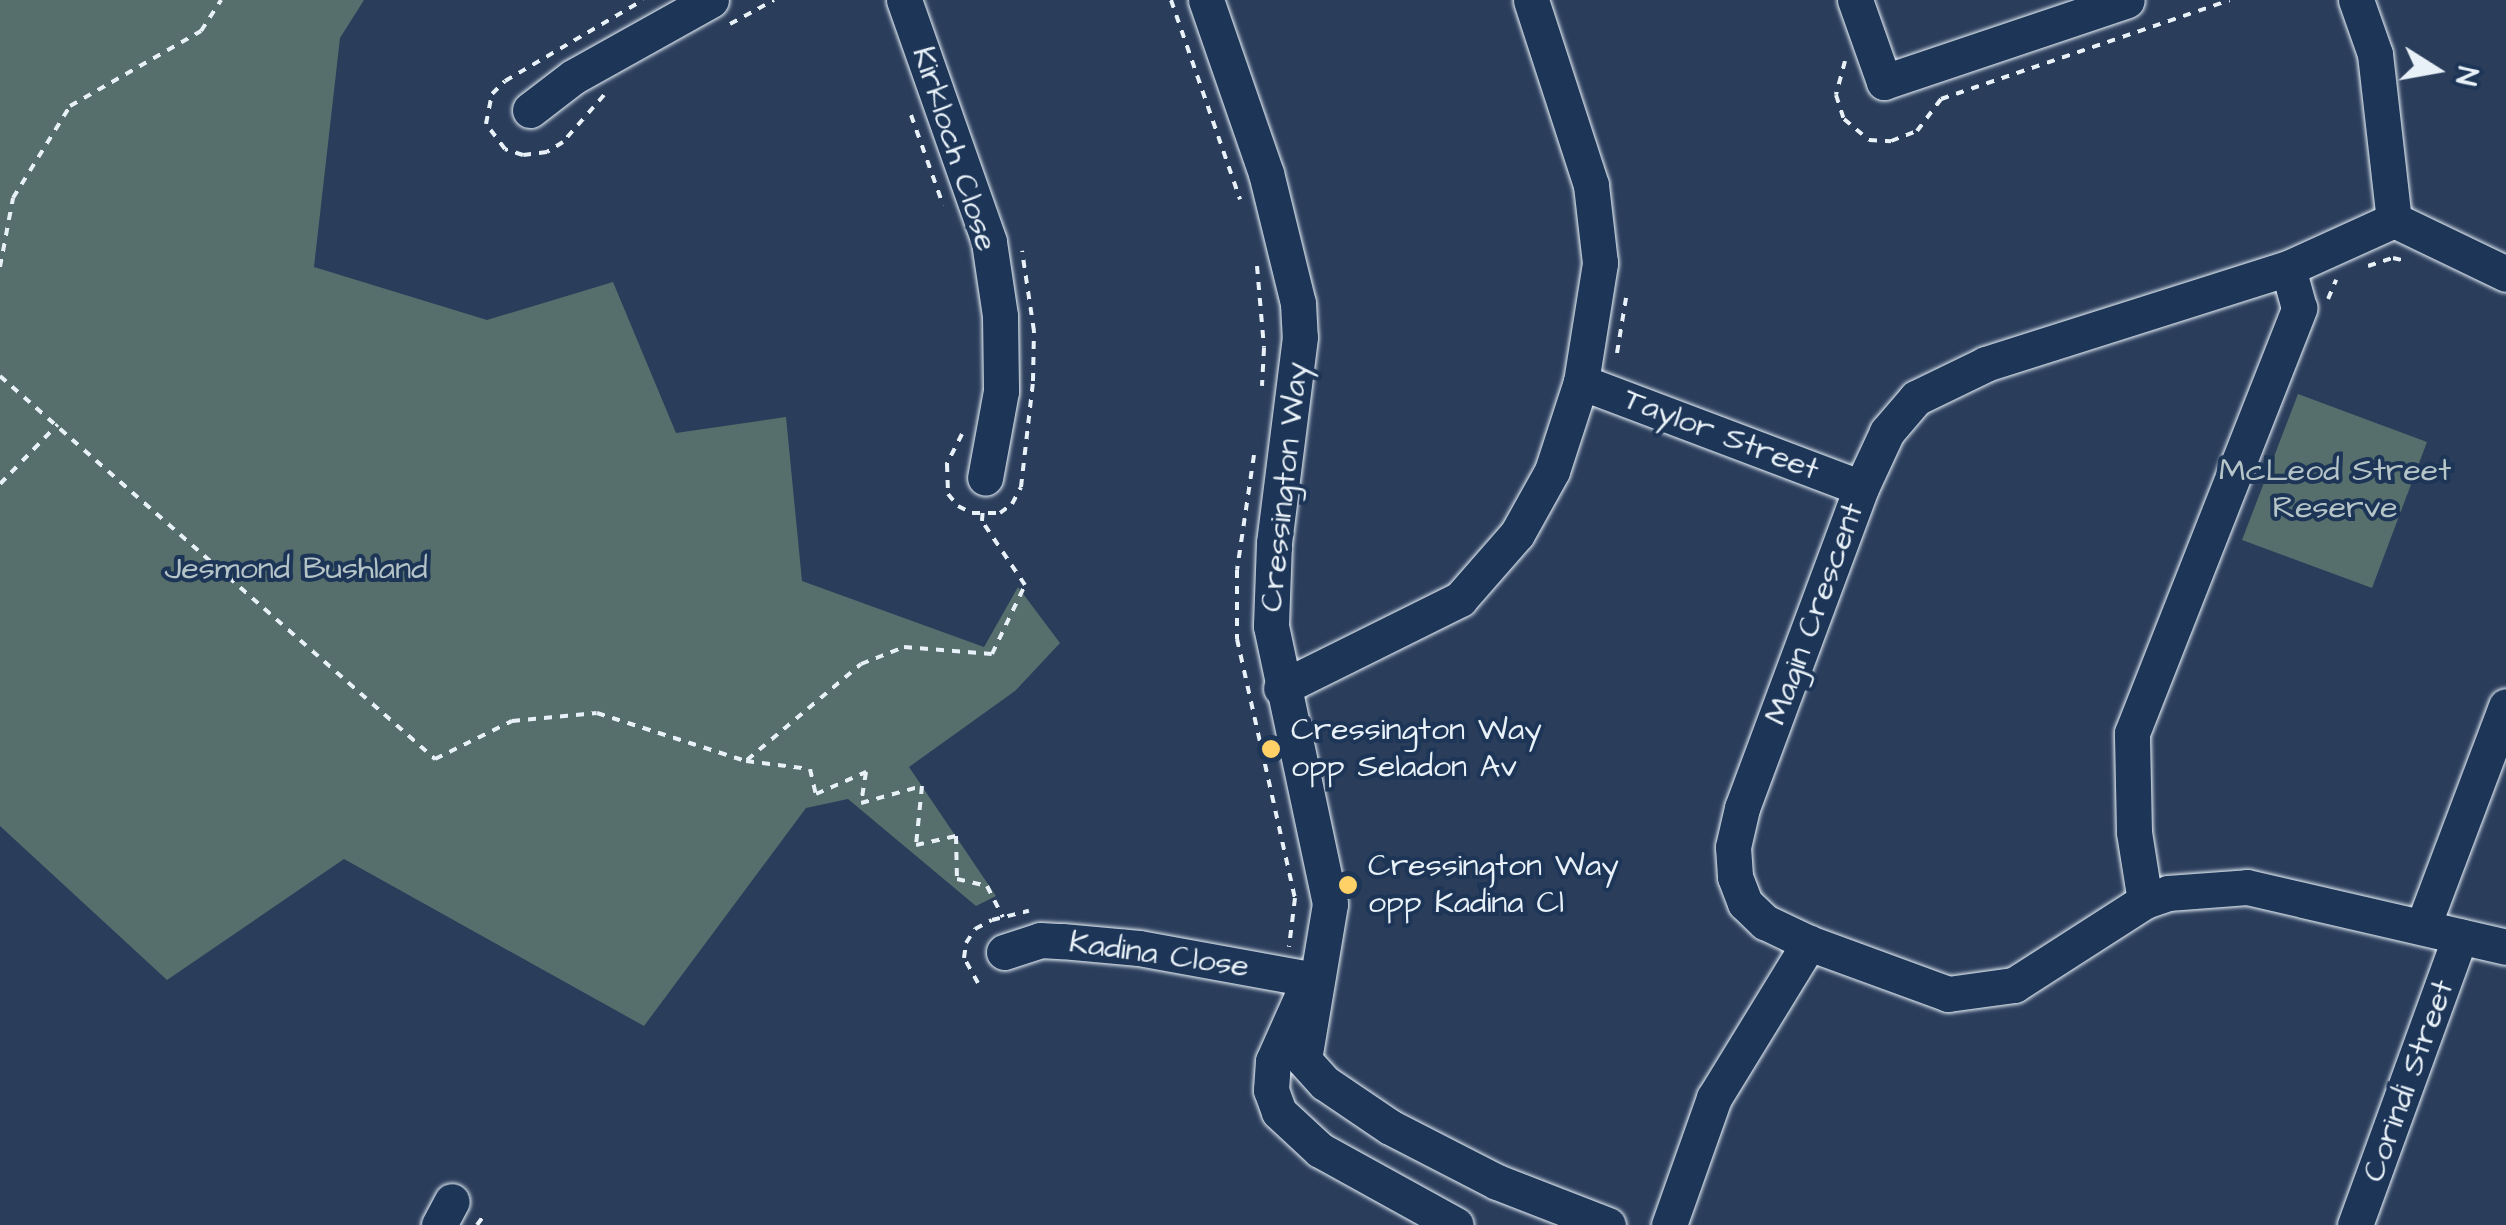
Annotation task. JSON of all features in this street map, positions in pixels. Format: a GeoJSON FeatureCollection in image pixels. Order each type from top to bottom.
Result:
{"type":"FeatureCollection","features":[{"type":"Feature","properties":{"kind":"street"},"geometry":{"type":"LineString","coordinates":[[530,110],[573,77],[711,0]]}},
{"type":"Feature","properties":{"kind":"street","name":"Kirkloch Close"},"geometry":{"type":"LineString","coordinates":[[904,0],[988,242],[1000,316],[1001,391],[985,478]]}},
{"type":"Feature","properties":{"kind":"street","name":"Cressington Way"},"geometry":{"type":"LineString","coordinates":[[1206,0],[1266,173],[1298,303],[1300,338],[1294,410],[1272,571],[1271,626],[1281,688],[1330,904],[1328,935],[1315,980]]}},
{"type":"Feature","properties":{"kind":"street"},"geometry":{"type":"LineString","coordinates":[[1281,688],[1460,598],[1517,534],[1552,471],[1581,382],[1600,263],[1591,185],[1531,0]]}},
{"type":"Feature","properties":{"kind":"street"},"geometry":{"type":"LineString","coordinates":[[1855,0],[1884,82],[2127,0]]}},
{"type":"Feature","properties":{"kind":"street"},"geometry":{"type":"LineString","coordinates":[[2356,0],[2374,54],[2394,220],[2506,274]]}},
{"type":"Feature","properties":{"kind":"street","name":"Magin Crescent"},"geometry":{"type":"LineString","coordinates":[[2145,901],[2014,984],[1948,994],[1808,943],[1765,922],[1744,903],[1735,878],[1733,847],[1742,808],[1862,488],[1887,432],[1916,398],[1986,364],[2288,268],[2394,220]]}},
{"type":"Feature","properties":{"kind":"street"},"geometry":{"type":"LineString","coordinates":[[2288,268],[2300,308],[2132,733],[2133,817],[2145,901],[2168,893],[2247,887],[2506,947]]}},
{"type":"Feature","properties":{"kind":"street","name":"Taylor Street"},"geometry":{"type":"LineString","coordinates":[[1581,382],[1862,488]]}},
{"type":"Feature","properties":{"kind":"street"},"geometry":{"type":"LineString","coordinates":[[2423,926],[2506,706]]}},
{"type":"Feature","properties":{"kind":"street","name":"Corindi Street"},"geometry":{"type":"LineString","coordinates":[[2355,1225],[2460,936]]}},
{"type":"Feature","properties":{"kind":"street","name":"Kadina Close"},"geometry":{"type":"LineString","coordinates":[[1004,952],[1040,940],[1062,940],[1140,948],[1315,980]]}},
{"type":"Feature","properties":{"kind":"street"},"geometry":{"type":"LineString","coordinates":[[1669,1225],[1714,1098],[1808,943]]}},
{"type":"Feature","properties":{"kind":"street"},"geometry":{"type":"LineString","coordinates":[[1315,980],[1303,1052],[1308,1067],[1390,1126],[1572,1225]]}},
{"type":"Feature","properties":{"kind":"street"},"geometry":{"type":"LineString","coordinates":[[1315,980],[1290,1017],[1272,1062],[1270,1082],[1276,1106],[1320,1150],[1456,1225]]}},
{"type":"Feature","properties":{"kind":"street"},"geometry":{"type":"LineString","coordinates":[[1497,1182],[1608,1225]]}},
{"type":"Feature","properties":{"kind":"path"},"geometry":{"type":"LineString","coordinates":[[0,266],[13,198],[70,106],[200,31],[222,0]]}},
{"type":"Feature","properties":{"kind":"path"},"geometry":{"type":"LineString","coordinates":[[1171,0],[1243,208]]}},
{"type":"Feature","properties":{"kind":"path"},"geometry":{"type":"LineString","coordinates":[[908,108],[945,212]]}},
{"type":"Feature","properties":{"kind":"path"},"geometry":{"type":"LineString","coordinates":[[2358,270],[2393,258],[2420,266]]}},
{"type":"Feature","properties":{"kind":"path"},"geometry":{"type":"LineString","coordinates":[[1256,264],[1264,348],[1262,396]]}},
{"type":"Feature","properties":{"kind":"path"},"geometry":{"type":"LineString","coordinates":[[2326,304],[2342,275]]}},
{"type":"Feature","properties":{"kind":"path"},"geometry":{"type":"LineString","coordinates":[[0,376],[434,760],[512,720],[597,713],[746,761],[810,769],[816,794],[866,772],[861,803],[922,786],[916,845],[956,836],[957,879],[986,886],[1003,916]]}},
{"type":"Feature","properties":{"kind":"path"},"geometry":{"type":"LineString","coordinates":[[0,484],[58,424]]}},
{"type":"Feature","properties":{"kind":"path"},"geometry":{"type":"LineString","coordinates":[[746,761],[861,664],[904,646],[992,654],[1025,584],[982,516],[958,506],[946,479],[947,464],[966,425]]}},
{"type":"Feature","properties":{"kind":"path"},"geometry":{"type":"LineString","coordinates":[[1256,440],[1238,558],[1238,639],[1295,898],[1288,950]]}},
{"type":"Feature","properties":{"kind":"path"},"geometry":{"type":"LineString","coordinates":[[982,516],[985,478]]}},
{"type":"Feature","properties":{"kind":"green space","name":"Jesmond Bushland"},"geometry":{"type":"Polygon","coordinates":[[[0,0],[364,0],[340,38],[314,267],[487,320],[613,282],[676,433],[786,417],[802,581],[984,647],[1018,587],[1060,643],[1015,691],[909,767],[996,896],[976,906],[848,799],[806,808],[644,1026],[344,859],[167,980],[0,826],[0,0]]]}},
{"type":"Feature","properties":{"kind":"green space","name":"McLeod Street Reserve"},"geometry":{"type":"Polygon","coordinates":[[[2298,394],[2427,442],[2372,588],[2242,540],[2298,394]]]}},
{"type":"Feature","properties":{"kind":"place","name":"Cressington Way opp Seladon Av"},"geometry":{"type":"Point","coordinates":[1271,749]}},
{"type":"Feature","properties":{"kind":"place","name":"Cressington Way opp Kadina Cl"},"geometry":{"type":"Point","coordinates":[1348,885]}}]}
